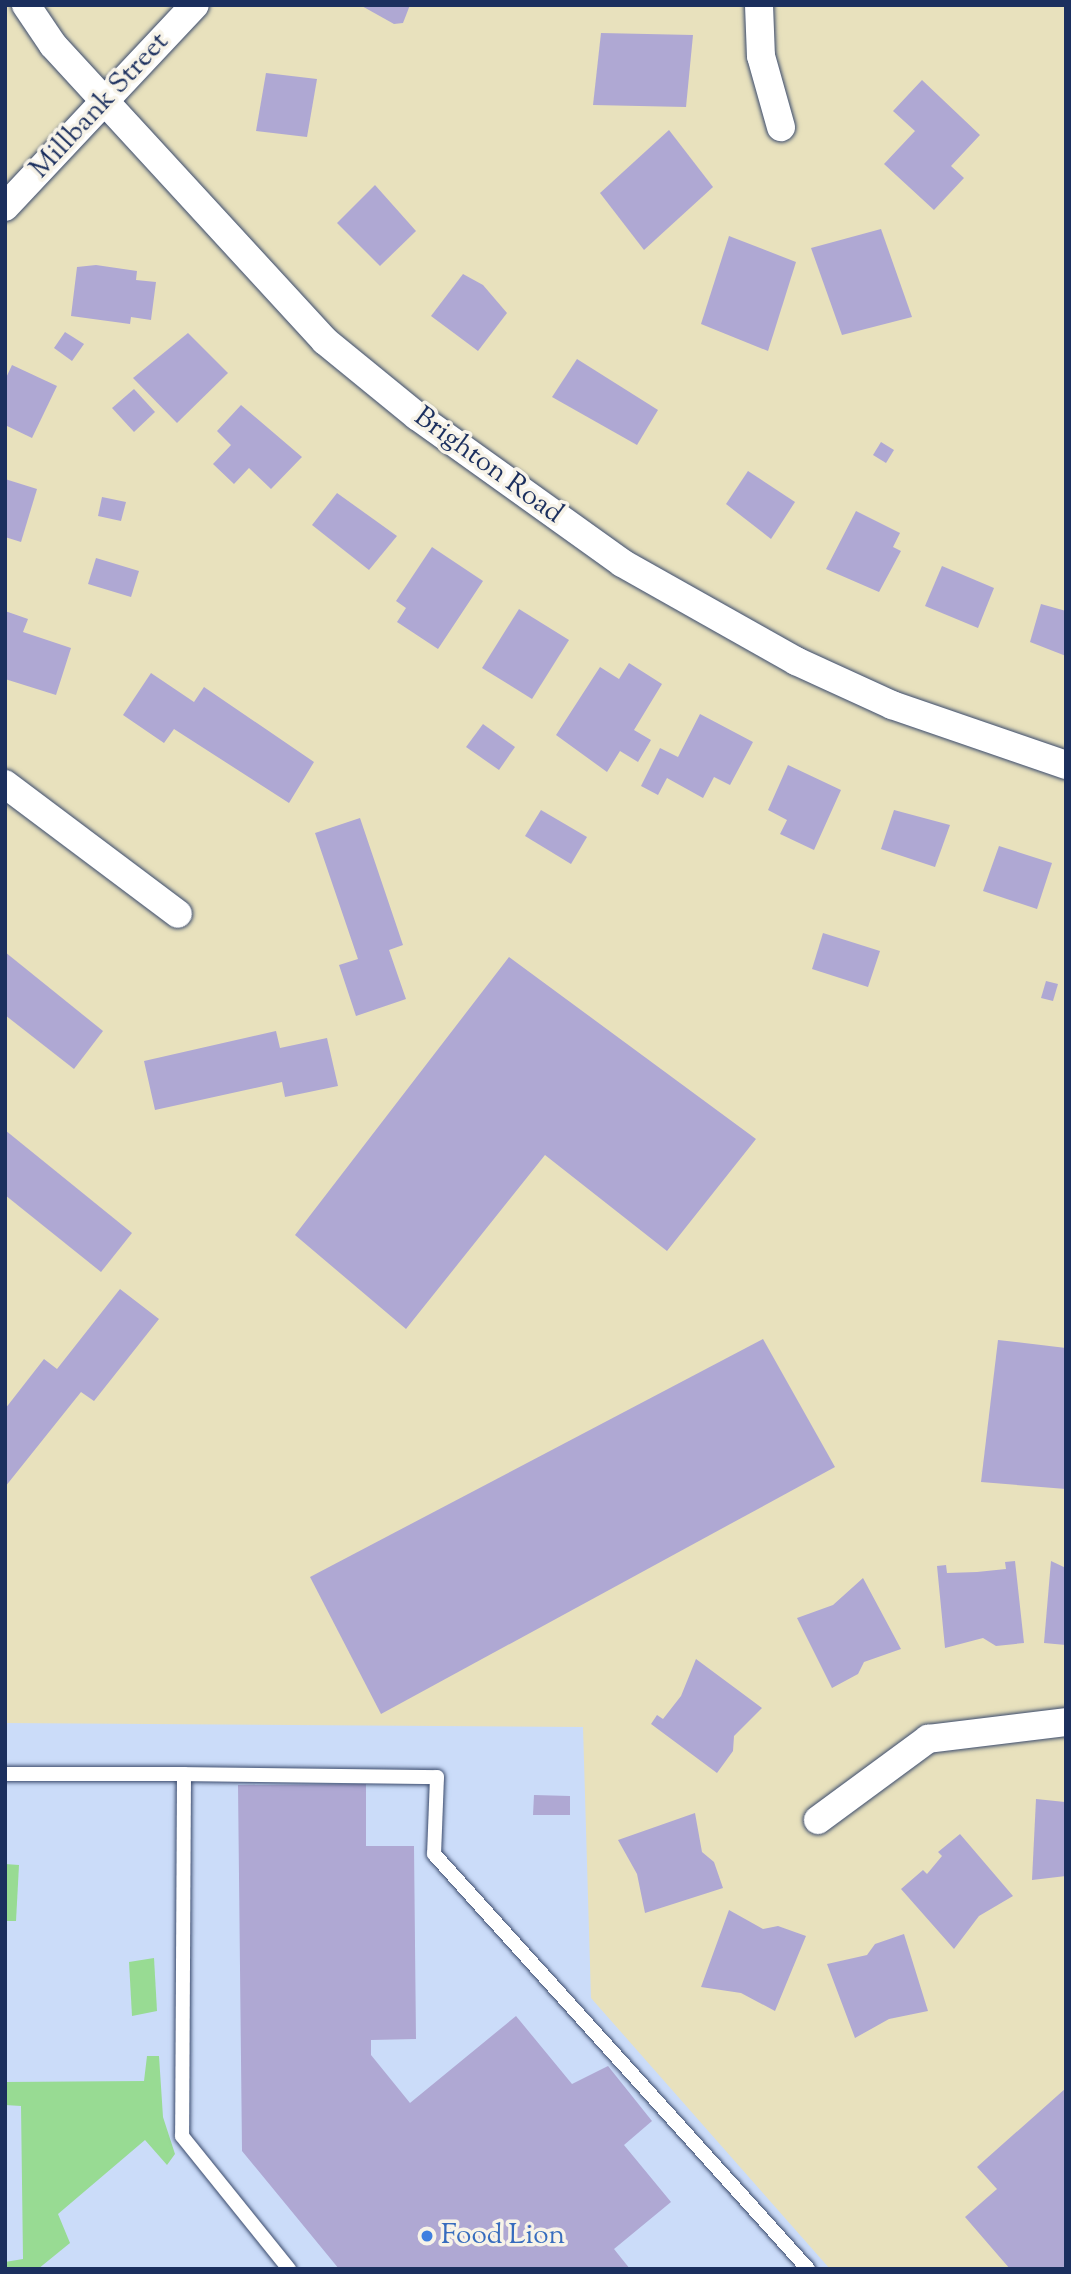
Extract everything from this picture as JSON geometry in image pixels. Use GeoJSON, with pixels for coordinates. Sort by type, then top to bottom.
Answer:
{"type":"FeatureCollection","features":[{"type":"Feature","properties":{"kind":"street","name":"Brighton Road"},"geometry":{"type":"LineString","coordinates":[[26,5],[104,101],[325,341],[622,563],[820,672],[892,705],[1066,765]]}},
{"type":"Feature","properties":{"kind":"street","name":"Millbank Street"},"geometry":{"type":"LineString","coordinates":[[5,207],[195,5]]}},
{"type":"Feature","properties":{"kind":"street"},"geometry":{"type":"LineString","coordinates":[[760,5],[761,56],[781,127]]}},
{"type":"Feature","properties":{"kind":"street"},"geometry":{"type":"LineString","coordinates":[[5,785],[178,914]]}},
{"type":"Feature","properties":{"kind":"street"},"geometry":{"type":"LineString","coordinates":[[818,1820],[929,1739],[1066,1722]]}},
{"type":"Feature","properties":{"kind":"lane"},"geometry":{"type":"LineString","coordinates":[[5,1774],[437,1777],[434,1854],[808,2269]]}},
{"type":"Feature","properties":{"kind":"lane"},"geometry":{"type":"LineString","coordinates":[[184,1774],[182,2136],[289,2269]]}},
{"type":"Feature","properties":{"kind":"shaded area"},"geometry":{"type":"Polygon","coordinates":[[[5,1723],[583,1727],[591,1998],[830,2269],[5,2269],[5,1723]]]}},
{"type":"Feature","properties":{"kind":"green space"},"geometry":{"type":"Polygon","coordinates":[[[5,1864],[19,1865],[16,1921],[5,1921],[5,1864]]]}},
{"type":"Feature","properties":{"kind":"green space"},"geometry":{"type":"Polygon","coordinates":[[[154,1958],[157,2011],[132,2016],[129,1962],[154,1958]]]}},
{"type":"Feature","properties":{"kind":"green space"},"geometry":{"type":"Polygon","coordinates":[[[147,2056],[159,2056],[163,2117],[175,2154],[167,2165],[145,2140],[58,2214],[70,2243],[38,2269],[5,2269],[5,2262],[23,2259],[21,2106],[5,2105],[5,2082],[144,2081],[147,2056]]]}},
{"type":"Feature","properties":{"kind":"building"},"geometry":{"type":"Polygon","coordinates":[[[360,5],[410,5],[403,23],[394,24],[360,5]]]}},
{"type":"Feature","properties":{"kind":"building"},"geometry":{"type":"Polygon","coordinates":[[[601,33],[693,35],[686,107],[593,105],[601,33]]]}},
{"type":"Feature","properties":{"kind":"building"},"geometry":{"type":"Polygon","coordinates":[[[266,73],[317,79],[307,137],[256,131],[266,73]]]}},
{"type":"Feature","properties":{"kind":"building"},"geometry":{"type":"Polygon","coordinates":[[[922,80],[980,135],[951,166],[964,178],[934,210],[884,164],[915,131],[893,111],[922,80]]]}},
{"type":"Feature","properties":{"kind":"building"},"geometry":{"type":"Polygon","coordinates":[[[669,130],[713,187],[644,250],[600,193],[669,130]]]}},
{"type":"Feature","properties":{"kind":"building"},"geometry":{"type":"Polygon","coordinates":[[[375,185],[416,231],[380,266],[337,223],[375,185]]]}},
{"type":"Feature","properties":{"kind":"building"},"geometry":{"type":"Polygon","coordinates":[[[881,229],[912,317],[842,335],[811,248],[881,229]]]}},
{"type":"Feature","properties":{"kind":"building"},"geometry":{"type":"Polygon","coordinates":[[[729,236],[796,262],[768,351],[701,324],[729,236]]]}},
{"type":"Feature","properties":{"kind":"building"},"geometry":{"type":"Polygon","coordinates":[[[96,265],[137,271],[136,280],[156,282],[151,320],[131,317],[130,324],[71,316],[77,267],[96,265]]]}},
{"type":"Feature","properties":{"kind":"building"},"geometry":{"type":"Polygon","coordinates":[[[463,274],[483,285],[507,313],[478,351],[431,316],[463,274]]]}},
{"type":"Feature","properties":{"kind":"building"},"geometry":{"type":"Polygon","coordinates":[[[65,332],[84,344],[72,361],[54,348],[65,332]]]}},
{"type":"Feature","properties":{"kind":"building"},"geometry":{"type":"Polygon","coordinates":[[[188,333],[228,373],[177,423],[133,378],[188,333]]]}},
{"type":"Feature","properties":{"kind":"building"},"geometry":{"type":"Polygon","coordinates":[[[577,359],[658,410],[637,445],[552,397],[577,359]]]}},
{"type":"Feature","properties":{"kind":"building"},"geometry":{"type":"Polygon","coordinates":[[[12,365],[57,386],[32,438],[5,425],[5,380],[12,365]]]}},
{"type":"Feature","properties":{"kind":"building"},"geometry":{"type":"Polygon","coordinates":[[[134,389],[155,412],[134,432],[112,408],[134,389]]]}},
{"type":"Feature","properties":{"kind":"building"},"geometry":{"type":"Polygon","coordinates":[[[241,405],[302,457],[271,489],[249,468],[234,484],[213,464],[231,445],[217,431],[241,405]]]}},
{"type":"Feature","properties":{"kind":"building"},"geometry":{"type":"Polygon","coordinates":[[[881,442],[894,450],[886,463],[873,455],[881,442]]]}},
{"type":"Feature","properties":{"kind":"building"},"geometry":{"type":"Polygon","coordinates":[[[748,471],[795,502],[771,539],[726,504],[748,471]]]}},
{"type":"Feature","properties":{"kind":"building"},"geometry":{"type":"Polygon","coordinates":[[[5,479],[37,489],[21,542],[5,537],[5,479]]]}},
{"type":"Feature","properties":{"kind":"building"},"geometry":{"type":"Polygon","coordinates":[[[337,493],[397,536],[369,570],[312,525],[337,493]]]}},
{"type":"Feature","properties":{"kind":"building"},"geometry":{"type":"Polygon","coordinates":[[[102,497],[126,502],[121,521],[98,516],[102,497]]]}},
{"type":"Feature","properties":{"kind":"building"},"geometry":{"type":"Polygon","coordinates":[[[856,511],[900,533],[893,547],[901,551],[879,592],[826,569],[856,511]]]}},
{"type":"Feature","properties":{"kind":"building"},"geometry":{"type":"Polygon","coordinates":[[[432,547],[483,581],[438,649],[397,622],[406,608],[396,601],[432,547]]]}},
{"type":"Feature","properties":{"kind":"building"},"geometry":{"type":"Polygon","coordinates":[[[96,558],[139,571],[131,597],[88,584],[96,558]]]}},
{"type":"Feature","properties":{"kind":"building"},"geometry":{"type":"Polygon","coordinates":[[[942,566],[994,588],[978,628],[925,606],[942,566]]]}},
{"type":"Feature","properties":{"kind":"building"},"geometry":{"type":"Polygon","coordinates":[[[1041,604],[1066,611],[1066,656],[1030,642],[1041,604]]]}},
{"type":"Feature","properties":{"kind":"building"},"geometry":{"type":"Polygon","coordinates":[[[519,609],[569,640],[532,699],[482,668],[519,609]]]}},
{"type":"Feature","properties":{"kind":"building"},"geometry":{"type":"Polygon","coordinates":[[[5,611],[28,619],[23,632],[71,648],[56,695],[5,679],[5,611]]]}},
{"type":"Feature","properties":{"kind":"building"},"geometry":{"type":"Polygon","coordinates":[[[629,663],[662,684],[634,730],[651,740],[638,762],[620,751],[607,772],[556,735],[600,667],[619,679],[629,663]]]}},
{"type":"Feature","properties":{"kind":"building"},"geometry":{"type":"Polygon","coordinates":[[[151,673],[194,702],[204,687],[314,762],[289,803],[174,729],[164,743],[123,715],[151,673]]]}},
{"type":"Feature","properties":{"kind":"building"},"geometry":{"type":"Polygon","coordinates":[[[700,714],[753,742],[730,785],[714,777],[703,798],[667,778],[658,795],[641,786],[660,748],[678,757],[700,714]]]}},
{"type":"Feature","properties":{"kind":"building"},"geometry":{"type":"Polygon","coordinates":[[[483,724],[515,747],[499,770],[466,747],[483,724]]]}},
{"type":"Feature","properties":{"kind":"building"},"geometry":{"type":"Polygon","coordinates":[[[788,765],[841,790],[814,850],[780,834],[787,820],[768,810],[788,765]]]}},
{"type":"Feature","properties":{"kind":"building"},"geometry":{"type":"Polygon","coordinates":[[[541,810],[587,837],[571,864],[525,836],[541,810]]]}},
{"type":"Feature","properties":{"kind":"building"},"geometry":{"type":"Polygon","coordinates":[[[894,810],[950,825],[935,867],[881,849],[894,810]]]}},
{"type":"Feature","properties":{"kind":"building"},"geometry":{"type":"Polygon","coordinates":[[[360,818],[403,945],[389,950],[406,999],[356,1016],[339,965],[358,959],[315,833],[360,818]]]}},
{"type":"Feature","properties":{"kind":"building"},"geometry":{"type":"Polygon","coordinates":[[[999,846],[1052,863],[1037,909],[983,891],[999,846]]]}},
{"type":"Feature","properties":{"kind":"building"},"geometry":{"type":"Polygon","coordinates":[[[823,933],[880,951],[868,987],[812,969],[823,933]]]}},
{"type":"Feature","properties":{"kind":"building"},"geometry":{"type":"Polygon","coordinates":[[[5,952],[103,1031],[74,1069],[5,1015],[5,952]]]}},
{"type":"Feature","properties":{"kind":"building"},"geometry":{"type":"Polygon","coordinates":[[[509,957],[756,1139],[667,1251],[545,1155],[406,1329],[295,1235],[509,957]]]}},
{"type":"Feature","properties":{"kind":"building"},"geometry":{"type":"Polygon","coordinates":[[[1046,981],[1058,984],[1053,1001],[1041,998],[1046,981]]]}},
{"type":"Feature","properties":{"kind":"building"},"geometry":{"type":"Polygon","coordinates":[[[276,1031],[280,1048],[327,1038],[338,1086],[285,1097],[282,1082],[155,1110],[144,1061],[276,1031]]]}},
{"type":"Feature","properties":{"kind":"building"},"geometry":{"type":"Polygon","coordinates":[[[5,1130],[132,1233],[101,1272],[5,1195],[5,1130]]]}},
{"type":"Feature","properties":{"kind":"building"},"geometry":{"type":"Polygon","coordinates":[[[120,1289],[159,1319],[94,1401],[81,1392],[5,1487],[5,1409],[44,1359],[57,1369],[120,1289]]]}},
{"type":"Feature","properties":{"kind":"building"},"geometry":{"type":"Polygon","coordinates":[[[763,1339],[835,1467],[381,1714],[310,1577],[763,1339]]]}},
{"type":"Feature","properties":{"kind":"building"},"geometry":{"type":"Polygon","coordinates":[[[998,1340],[1066,1348],[1066,1489],[981,1482],[998,1340]]]}},
{"type":"Feature","properties":{"kind":"building"},"geometry":{"type":"Polygon","coordinates":[[[1015,1561],[1024,1643],[996,1646],[983,1638],[945,1648],[937,1566],[946,1565],[947,1573],[977,1572],[1006,1569],[1005,1562],[1015,1561]]]}},
{"type":"Feature","properties":{"kind":"building"},"geometry":{"type":"Polygon","coordinates":[[[1051,1561],[1066,1568],[1066,1645],[1044,1643],[1051,1561]]]}},
{"type":"Feature","properties":{"kind":"building"},"geometry":{"type":"Polygon","coordinates":[[[863,1578],[901,1649],[864,1662],[858,1674],[832,1688],[797,1618],[833,1605],[863,1578]]]}},
{"type":"Feature","properties":{"kind":"building"},"geometry":{"type":"Polygon","coordinates":[[[696,1659],[762,1708],[734,1736],[733,1751],[717,1773],[651,1724],[657,1715],[663,1719],[681,1696],[696,1659]]]}},
{"type":"Feature","properties":{"kind":"building"},"geometry":{"type":"Polygon","coordinates":[[[366,1784],[366,1846],[414,1846],[416,2039],[371,2040],[371,2055],[410,2103],[516,2016],[572,2084],[608,2066],[652,2121],[624,2145],[671,2202],[614,2249],[630,2269],[339,2269],[242,2151],[238,1785],[366,1784]]]}},
{"type":"Feature","properties":{"kind":"building"},"geometry":{"type":"Polygon","coordinates":[[[534,1795],[570,1796],[570,1815],[533,1815],[534,1795]]]}},
{"type":"Feature","properties":{"kind":"building"},"geometry":{"type":"Polygon","coordinates":[[[1036,1799],[1065,1802],[1066,1876],[1032,1880],[1036,1799]]]}},
{"type":"Feature","properties":{"kind":"building"},"geometry":{"type":"Polygon","coordinates":[[[695,1813],[702,1852],[714,1862],[723,1888],[645,1913],[637,1874],[618,1840],[695,1813]]]}},
{"type":"Feature","properties":{"kind":"building"},"geometry":{"type":"Polygon","coordinates":[[[960,1834],[1013,1896],[979,1916],[954,1949],[901,1889],[923,1870],[927,1874],[942,1856],[938,1852],[960,1834]]]}},
{"type":"Feature","properties":{"kind":"building"},"geometry":{"type":"Polygon","coordinates":[[[729,1910],[763,1929],[778,1926],[806,1936],[775,2011],[741,1993],[701,1987],[729,1910]]]}},
{"type":"Feature","properties":{"kind":"building"},"geometry":{"type":"Polygon","coordinates":[[[904,1934],[928,2011],[889,2019],[855,2038],[827,1964],[867,1955],[875,1944],[904,1934]]]}},
{"type":"Feature","properties":{"kind":"building"},"geometry":{"type":"Polygon","coordinates":[[[1066,2088],[1066,2269],[1010,2269],[965,2217],[997,2189],[977,2167],[1066,2088]]]}},
{"type":"Feature","properties":{"kind":"place","name":"Food Lion"},"geometry":{"type":"Point","coordinates":[427,2236]}}]}
